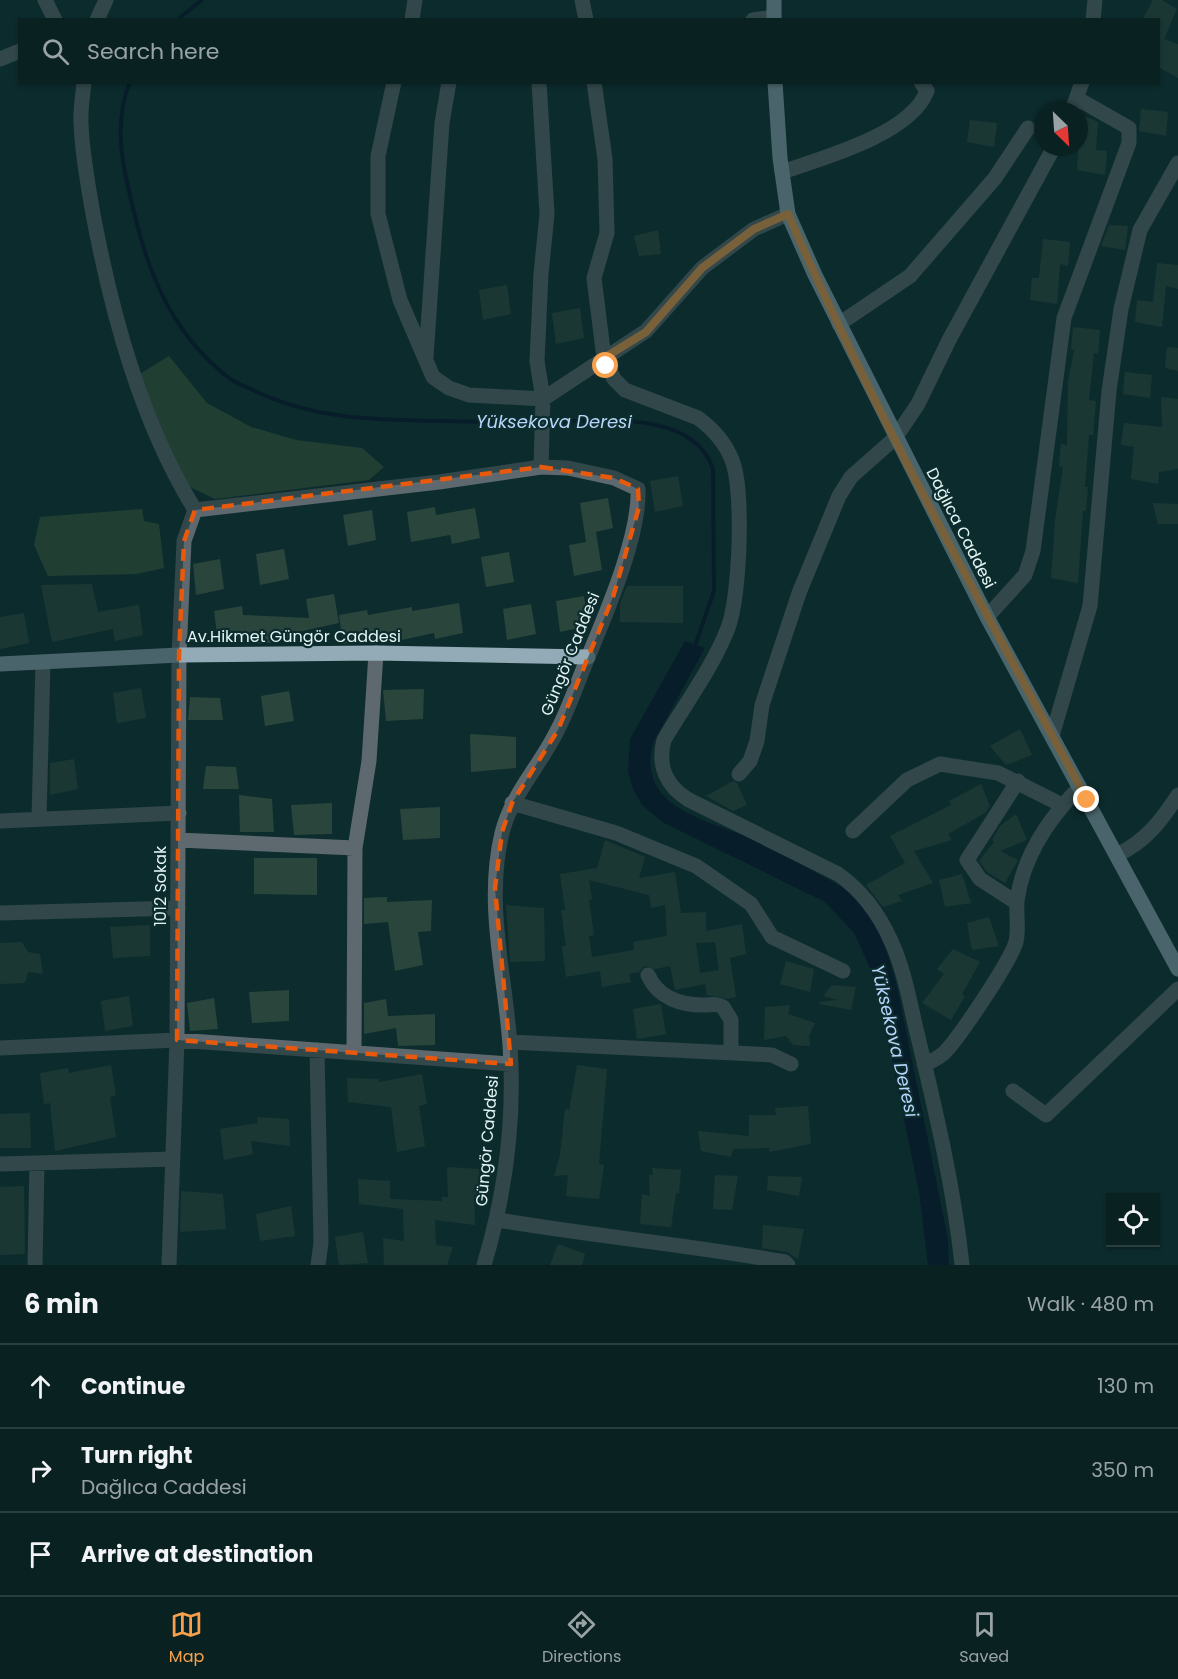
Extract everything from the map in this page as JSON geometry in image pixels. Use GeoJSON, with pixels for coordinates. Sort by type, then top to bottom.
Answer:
{"type":"FeatureCollection","features":[{"type":"Feature","properties":{"kind":"main road"},"geometry":{"type":"LineString","coordinates":[[774,0],[774,18]]}},
{"type":"Feature","properties":{"kind":"main road","name":"Dağlıca Caddesi"},"geometry":{"type":"LineString","coordinates":[[775,84],[782,172],[788,214],[895,438],[987,617],[1177,963]]}},
{"type":"Feature","properties":{"kind":"main road","name":"Av.Hikmet Güngör Caddesi"},"geometry":{"type":"LineString","coordinates":[[0,664],[179,655],[376,653],[588,657]]}},
{"type":"Feature","properties":{"kind":"street"},"geometry":{"type":"LineString","coordinates":[[45,0],[55,18]]}},
{"type":"Feature","properties":{"kind":"street"},"geometry":{"type":"LineString","coordinates":[[98,18],[106,0]]}},
{"type":"Feature","properties":{"kind":"street"},"geometry":{"type":"LineString","coordinates":[[412,18],[415,0]]}},
{"type":"Feature","properties":{"kind":"street"},"geometry":{"type":"LineString","coordinates":[[582,0],[586,18]]}},
{"type":"Feature","properties":{"kind":"street"},"geometry":{"type":"LineString","coordinates":[[1093,18],[1095,0]]}},
{"type":"Feature","properties":{"kind":"street"},"geometry":{"type":"LineString","coordinates":[[0,59],[18,52]]}},
{"type":"Feature","properties":{"kind":"street"},"geometry":{"type":"LineString","coordinates":[[84,84],[81,123],[106,285],[137,380],[172,472],[195,510]]}},
{"type":"Feature","properties":{"kind":"street"},"geometry":{"type":"LineString","coordinates":[[394,84],[378,156],[378,214],[400,300],[433,377],[449,388],[469,395],[543,399],[646,332],[702,268],[754,229],[788,214]]}},
{"type":"Feature","properties":{"kind":"street"},"geometry":{"type":"LineString","coordinates":[[426,361],[442,123],[449,84]]}},
{"type":"Feature","properties":{"kind":"street"},"geometry":{"type":"LineString","coordinates":[[539,84],[547,214],[541,274],[537,361],[543,399],[541,467]]}},
{"type":"Feature","properties":{"kind":"street"},"geometry":{"type":"LineString","coordinates":[[594,84],[605,159],[607,233],[594,278],[604,358],[614,379],[625,390],[707,424],[728,451],[736,474],[738,582],[733,611],[717,652],[664,740],[661,757],[664,773],[681,796],[821,863],[857,889],[884,927],[898,958],[924,1064],[951,1187],[962,1265]]}},
{"type":"Feature","properties":{"kind":"street"},"geometry":{"type":"LineString","coordinates":[[782,172],[853,148],[882,133],[922,104],[927,91],[922,84]]}},
{"type":"Feature","properties":{"kind":"street"},"geometry":{"type":"LineString","coordinates":[[1076,102],[1081,84]]}},
{"type":"Feature","properties":{"kind":"street"},"geometry":{"type":"LineString","coordinates":[[987,617],[1025,575],[1033,551],[1064,318],[1129,143],[1129,128],[1088,111]]}},
{"type":"Feature","properties":{"kind":"street"},"geometry":{"type":"LineString","coordinates":[[839,324],[910,276],[995,178],[1028,128]]}},
{"type":"Feature","properties":{"kind":"street"},"geometry":{"type":"LineString","coordinates":[[739,774],[750,761],[757,741],[762,705],[799,593],[839,496],[851,477],[895,438],[918,404],[949,340],[1049,156]]}},
{"type":"Feature","properties":{"kind":"street"},"geometry":{"type":"LineString","coordinates":[[1052,736],[1090,606],[1109,391],[1121,309],[1140,230],[1178,163]]}},
{"type":"Feature","properties":{"kind":"street","name":"Güngör Caddesi"},"geometry":{"type":"LineString","coordinates":[[195,510],[439,483],[541,467],[568,468],[614,478],[638,489],[639,507],[613,597],[558,730],[512,803],[502,832],[495,888],[500,967],[510,1042],[509,1129],[498,1220],[484,1265]]}},
{"type":"Feature","properties":{"kind":"street","name":"1012 Sokak"},"geometry":{"type":"LineString","coordinates":[[169,1265],[177,1040],[179,655],[184,541],[195,510]]}},
{"type":"Feature","properties":{"kind":"street"},"geometry":{"type":"LineString","coordinates":[[354,1053],[352,981],[355,848],[369,761],[376,653]]}},
{"type":"Feature","properties":{"kind":"street"},"geometry":{"type":"LineString","coordinates":[[39,819],[43,662]]}},
{"type":"Feature","properties":{"kind":"street"},"geometry":{"type":"LineString","coordinates":[[853,831],[907,780],[940,764],[998,772],[1062,805]]}},
{"type":"Feature","properties":{"kind":"street"},"geometry":{"type":"LineString","coordinates":[[1017,903],[980,879],[967,861],[1018,781]]}},
{"type":"Feature","properties":{"kind":"street"},"geometry":{"type":"LineString","coordinates":[[924,1064],[936,1059],[950,1046],[1007,962],[1015,943],[1018,927],[1017,903],[1033,849],[1062,805],[1080,787]]}},
{"type":"Feature","properties":{"kind":"street"},"geometry":{"type":"LineString","coordinates":[[1117,855],[1136,846],[1151,833],[1178,795]]}},
{"type":"Feature","properties":{"kind":"street"},"geometry":{"type":"LineString","coordinates":[[512,803],[616,833],[696,866],[751,904],[772,937],[843,971]]}},
{"type":"Feature","properties":{"kind":"street"},"geometry":{"type":"LineString","coordinates":[[0,821],[179,813]]}},
{"type":"Feature","properties":{"kind":"street"},"geometry":{"type":"LineString","coordinates":[[178,840],[355,848]]}},
{"type":"Feature","properties":{"kind":"street"},"geometry":{"type":"LineString","coordinates":[[0,913],[178,908]]}},
{"type":"Feature","properties":{"kind":"street"},"geometry":{"type":"LineString","coordinates":[[648,975],[659,991],[672,999],[691,1004],[723,1007],[731,1020],[731,1053]]}},
{"type":"Feature","properties":{"kind":"street"},"geometry":{"type":"LineString","coordinates":[[1013,1091],[1046,1115],[1178,989]]}},
{"type":"Feature","properties":{"kind":"street"},"geometry":{"type":"LineString","coordinates":[[0,1048],[177,1040],[511,1064]]}},
{"type":"Feature","properties":{"kind":"street"},"geometry":{"type":"LineString","coordinates":[[510,1042],[778,1056],[791,1064]]}},
{"type":"Feature","properties":{"kind":"street"},"geometry":{"type":"LineString","coordinates":[[317,1050],[321,1243],[318,1265]]}},
{"type":"Feature","properties":{"kind":"street"},"geometry":{"type":"LineString","coordinates":[[0,1164],[173,1159]]}},
{"type":"Feature","properties":{"kind":"street"},"geometry":{"type":"LineString","coordinates":[[35,1265],[37,1163]]}},
{"type":"Feature","properties":{"kind":"street"},"geometry":{"type":"LineString","coordinates":[[498,1220],[589,1235],[726,1252],[785,1262],[788,1265]]}},
{"type":"Feature","properties":{"kind":"highlighted area"},"geometry":{"type":"Polygon","coordinates":[[[541,467],[614,478],[638,489],[639,507],[613,597],[558,730],[512,803],[502,832],[495,888],[511,1064],[177,1040],[179,655],[184,541],[195,510],[541,467]]]}},
{"type":"Feature","properties":{"kind":"green space"},"geometry":{"type":"Polygon","coordinates":[[[169,356],[207,403],[251,427],[296,440],[362,448],[384,467],[369,480],[215,499],[184,484],[138,375],[169,356]]]}},
{"type":"Feature","properties":{"kind":"green space"},"geometry":{"type":"Polygon","coordinates":[[[142,509],[144,521],[159,524],[164,568],[136,574],[48,576],[34,545],[40,517],[142,509]]]}},
{"type":"Feature","properties":{"kind":"water"},"geometry":{"type":"Polygon","coordinates":[[[685,641],[705,648],[653,743],[651,764],[655,783],[663,795],[682,810],[750,838],[844,888],[855,897],[872,919],[884,945],[897,986],[948,1239],[949,1265],[928,1265],[919,1192],[879,997],[871,970],[854,933],[825,902],[662,822],[642,805],[633,789],[628,772],[630,739],[685,641]]]}},
{"type":"Feature","properties":{"kind":"building"},"geometry":{"type":"Polygon","coordinates":[[[1153,0],[1162,0],[1177,9],[1164,39],[1178,44],[1178,78],[1160,68],[1160,18],[1143,18],[1153,0]]]}},
{"type":"Feature","properties":{"kind":"building"},"geometry":{"type":"Polygon","coordinates":[[[1141,109],[1168,112],[1166,136],[1139,131],[1141,109]]]}},
{"type":"Feature","properties":{"kind":"building"},"geometry":{"type":"Polygon","coordinates":[[[1088,118],[1098,122],[1096,150],[1107,151],[1105,175],[1077,170],[1078,156],[1088,156],[1088,118]]]}},
{"type":"Feature","properties":{"kind":"building"},"geometry":{"type":"Polygon","coordinates":[[[970,120],[997,123],[994,147],[967,142],[970,120]]]}},
{"type":"Feature","properties":{"kind":"building"},"geometry":{"type":"Polygon","coordinates":[[[1109,225],[1128,226],[1125,250],[1101,246],[1109,225]]]}},
{"type":"Feature","properties":{"kind":"building"},"geometry":{"type":"Polygon","coordinates":[[[658,230],[661,254],[639,256],[634,236],[658,230]]]}},
{"type":"Feature","properties":{"kind":"building"},"geometry":{"type":"Polygon","coordinates":[[[1043,239],[1070,242],[1068,266],[1060,264],[1057,304],[1030,300],[1032,278],[1039,278],[1043,239]]]}},
{"type":"Feature","properties":{"kind":"building"},"geometry":{"type":"Polygon","coordinates":[[[1157,263],[1178,265],[1178,289],[1166,286],[1162,327],[1135,322],[1137,300],[1153,302],[1157,263]]]}},
{"type":"Feature","properties":{"kind":"building"},"geometry":{"type":"Polygon","coordinates":[[[507,285],[511,314],[483,320],[479,290],[507,285]]]}},
{"type":"Feature","properties":{"kind":"building"},"geometry":{"type":"Polygon","coordinates":[[[580,308],[584,338],[556,344],[552,313],[580,308]]]}},
{"type":"Feature","properties":{"kind":"building"},"geometry":{"type":"Polygon","coordinates":[[[1073,327],[1100,330],[1098,354],[1094,353],[1089,400],[1096,401],[1093,435],[1089,435],[1085,487],[1088,487],[1086,511],[1083,511],[1078,583],[1051,578],[1055,521],[1063,467],[1059,466],[1061,444],[1067,445],[1068,382],[1074,350],[1071,349],[1073,327]]]}},
{"type":"Feature","properties":{"kind":"building"},"geometry":{"type":"Polygon","coordinates":[[[1167,347],[1178,348],[1178,371],[1165,368],[1167,347]]]}},
{"type":"Feature","properties":{"kind":"building"},"geometry":{"type":"Polygon","coordinates":[[[1125,372],[1152,375],[1150,398],[1123,394],[1125,372]]]}},
{"type":"Feature","properties":{"kind":"building"},"geometry":{"type":"Polygon","coordinates":[[[1161,397],[1178,399],[1178,469],[1159,472],[1158,484],[1131,479],[1134,447],[1121,445],[1124,423],[1162,427],[1161,397]]]}},
{"type":"Feature","properties":{"kind":"building"},"geometry":{"type":"Polygon","coordinates":[[[678,476],[683,506],[655,512],[650,481],[678,476]]]}},
{"type":"Feature","properties":{"kind":"building"},"geometry":{"type":"Polygon","coordinates":[[[608,498],[613,528],[596,532],[602,570],[574,576],[569,545],[586,542],[580,503],[608,498]]]}},
{"type":"Feature","properties":{"kind":"building"},"geometry":{"type":"Polygon","coordinates":[[[1153,503],[1178,504],[1178,524],[1158,524],[1153,503]]]}},
{"type":"Feature","properties":{"kind":"building"},"geometry":{"type":"Polygon","coordinates":[[[435,507],[436,515],[475,508],[480,538],[452,544],[450,535],[411,542],[407,512],[435,507]]]}},
{"type":"Feature","properties":{"kind":"building"},"geometry":{"type":"Polygon","coordinates":[[[372,510],[376,540],[348,546],[343,515],[372,510]]]}},
{"type":"Feature","properties":{"kind":"building"},"geometry":{"type":"Polygon","coordinates":[[[284,549],[289,579],[260,585],[256,554],[284,549]]]}},
{"type":"Feature","properties":{"kind":"building"},"geometry":{"type":"Polygon","coordinates":[[[509,552],[514,582],[486,587],[481,557],[509,552]]]}},
{"type":"Feature","properties":{"kind":"building"},"geometry":{"type":"Polygon","coordinates":[[[220,559],[224,589],[196,595],[193,564],[220,559]]]}},
{"type":"Feature","properties":{"kind":"building"},"geometry":{"type":"Polygon","coordinates":[[[92,584],[98,612],[139,605],[143,635],[115,641],[113,629],[52,642],[41,585],[92,584]]]}},
{"type":"Feature","properties":{"kind":"building"},"geometry":{"type":"Polygon","coordinates":[[[627,586],[683,586],[683,623],[620,622],[620,604],[627,586]]]}},
{"type":"Feature","properties":{"kind":"building"},"geometry":{"type":"Polygon","coordinates":[[[334,594],[339,623],[298,632],[300,640],[256,644],[256,635],[218,642],[214,611],[242,606],[243,615],[309,618],[306,599],[334,594]]]}},
{"type":"Feature","properties":{"kind":"building"},"geometry":{"type":"Polygon","coordinates":[[[584,596],[588,626],[560,632],[556,601],[584,596]]]}},
{"type":"Feature","properties":{"kind":"building"},"geometry":{"type":"Polygon","coordinates":[[[459,603],[463,633],[435,639],[434,633],[388,643],[387,637],[343,644],[339,615],[367,610],[368,615],[412,607],[412,611],[459,603]]]}},
{"type":"Feature","properties":{"kind":"building"},"geometry":{"type":"Polygon","coordinates":[[[531,604],[536,634],[507,640],[503,609],[531,604]]]}},
{"type":"Feature","properties":{"kind":"building"},"geometry":{"type":"Polygon","coordinates":[[[24,613],[29,643],[0,649],[0,617],[24,613]]]}},
{"type":"Feature","properties":{"kind":"building"},"geometry":{"type":"Polygon","coordinates":[[[141,688],[146,718],[117,723],[113,693],[141,688]]]}},
{"type":"Feature","properties":{"kind":"building"},"geometry":{"type":"Polygon","coordinates":[[[424,689],[423,719],[386,721],[383,690],[424,689]]]}},
{"type":"Feature","properties":{"kind":"building"},"geometry":{"type":"Polygon","coordinates":[[[289,691],[294,721],[265,726],[261,696],[289,691]]]}},
{"type":"Feature","properties":{"kind":"building"},"geometry":{"type":"Polygon","coordinates":[[[190,697],[220,698],[223,720],[188,720],[190,697]]]}},
{"type":"Feature","properties":{"kind":"building"},"geometry":{"type":"Polygon","coordinates":[[[1020,729],[1032,755],[1006,765],[990,746],[1020,729]]]}},
{"type":"Feature","properties":{"kind":"building"},"geometry":{"type":"Polygon","coordinates":[[[470,734],[516,737],[516,768],[471,772],[470,734]]]}},
{"type":"Feature","properties":{"kind":"building"},"geometry":{"type":"Polygon","coordinates":[[[74,759],[78,789],[50,795],[50,763],[74,759]]]}},
{"type":"Feature","properties":{"kind":"building"},"geometry":{"type":"Polygon","coordinates":[[[206,766],[236,767],[239,789],[203,789],[206,766]]]}},
{"type":"Feature","properties":{"kind":"building"},"geometry":{"type":"Polygon","coordinates":[[[733,781],[737,783],[747,805],[733,811],[706,796],[733,781]]]}},
{"type":"Feature","properties":{"kind":"building"},"geometry":{"type":"Polygon","coordinates":[[[981,784],[990,806],[985,813],[948,834],[952,840],[914,851],[933,883],[898,895],[902,901],[883,907],[866,885],[905,863],[890,836],[951,805],[949,801],[981,784]]]}},
{"type":"Feature","properties":{"kind":"building"},"geometry":{"type":"Polygon","coordinates":[[[239,795],[272,799],[274,832],[240,832],[239,795]]]}},
{"type":"Feature","properties":{"kind":"building"},"geometry":{"type":"Polygon","coordinates":[[[332,803],[332,834],[294,835],[291,805],[332,803]]]}},
{"type":"Feature","properties":{"kind":"building"},"geometry":{"type":"Polygon","coordinates":[[[440,807],[440,838],[403,840],[400,809],[440,807]]]}},
{"type":"Feature","properties":{"kind":"building"},"geometry":{"type":"Polygon","coordinates":[[[1016,814],[1027,840],[1000,851],[1018,860],[1005,883],[987,872],[979,861],[994,842],[992,840],[1000,826],[1016,814]]]}},
{"type":"Feature","properties":{"kind":"building"},"geometry":{"type":"Polygon","coordinates":[[[605,840],[645,857],[639,878],[675,872],[681,913],[706,912],[706,931],[742,924],[746,954],[730,958],[736,997],[728,999],[707,995],[705,984],[675,990],[670,966],[655,969],[644,966],[639,972],[629,974],[631,982],[602,987],[600,971],[566,977],[562,946],[566,946],[561,910],[565,910],[560,874],[597,868],[605,840]],[[589,880],[592,899],[589,900],[594,935],[589,936],[592,957],[634,950],[633,942],[667,936],[665,905],[651,908],[649,895],[589,880]],[[715,942],[696,943],[700,973],[719,970],[715,942]]]}},
{"type":"Feature","properties":{"kind":"building"},"geometry":{"type":"Polygon","coordinates":[[[254,858],[317,858],[317,895],[254,894],[254,858]]]}},
{"type":"Feature","properties":{"kind":"building"},"geometry":{"type":"Polygon","coordinates":[[[962,874],[971,903],[945,907],[939,880],[962,874]]]}},
{"type":"Feature","properties":{"kind":"building"},"geometry":{"type":"Polygon","coordinates":[[[387,897],[387,902],[432,900],[431,931],[418,932],[423,965],[395,971],[388,922],[364,924],[364,898],[387,897]]]}},
{"type":"Feature","properties":{"kind":"building"},"geometry":{"type":"Polygon","coordinates":[[[506,905],[544,908],[545,961],[510,962],[506,905]]]}},
{"type":"Feature","properties":{"kind":"building"},"geometry":{"type":"Polygon","coordinates":[[[989,917],[999,946],[972,950],[967,923],[989,917]]]}},
{"type":"Feature","properties":{"kind":"building"},"geometry":{"type":"Polygon","coordinates":[[[150,925],[150,956],[113,958],[110,927],[150,925]]]}},
{"type":"Feature","properties":{"kind":"building"},"geometry":{"type":"Polygon","coordinates":[[[22,942],[28,952],[40,954],[43,974],[28,972],[25,983],[0,984],[0,943],[22,942]]]}},
{"type":"Feature","properties":{"kind":"building"},"geometry":{"type":"Polygon","coordinates":[[[953,949],[980,962],[951,1020],[922,1003],[944,974],[937,969],[953,949]]]}},
{"type":"Feature","properties":{"kind":"building"},"geometry":{"type":"Polygon","coordinates":[[[786,961],[814,969],[810,992],[780,984],[786,961]]]}},
{"type":"Feature","properties":{"kind":"building"},"geometry":{"type":"Polygon","coordinates":[[[832,985],[856,987],[851,1010],[820,1004],[820,1002],[838,1000],[823,996],[832,985]]]}},
{"type":"Feature","properties":{"kind":"building"},"geometry":{"type":"Polygon","coordinates":[[[289,990],[289,1021],[252,1023],[249,992],[289,990]]]}},
{"type":"Feature","properties":{"kind":"building"},"geometry":{"type":"Polygon","coordinates":[[[129,996],[133,1026],[105,1031],[101,1001],[129,996]]]}},
{"type":"Feature","properties":{"kind":"building"},"geometry":{"type":"Polygon","coordinates":[[[214,998],[218,1029],[190,1031],[187,1003],[214,998]]]}},
{"type":"Feature","properties":{"kind":"building"},"geometry":{"type":"Polygon","coordinates":[[[386,999],[388,1016],[435,1014],[435,1045],[398,1046],[396,1028],[364,1034],[364,1003],[386,999]]]}},
{"type":"Feature","properties":{"kind":"building"},"geometry":{"type":"Polygon","coordinates":[[[661,1004],[666,1034],[637,1039],[633,1009],[661,1004]]]}},
{"type":"Feature","properties":{"kind":"building"},"geometry":{"type":"Polygon","coordinates":[[[790,1005],[788,1014],[815,1023],[809,1036],[810,1046],[793,1045],[786,1036],[764,1040],[765,1007],[790,1005]]]}},
{"type":"Feature","properties":{"kind":"building"},"geometry":{"type":"Polygon","coordinates":[[[111,1065],[116,1095],[110,1097],[116,1137],[55,1151],[50,1103],[44,1104],[40,1073],[68,1068],[69,1073],[111,1065]]]}},
{"type":"Feature","properties":{"kind":"building"},"geometry":{"type":"Polygon","coordinates":[[[577,1065],[607,1069],[599,1164],[604,1165],[599,1199],[566,1196],[568,1175],[554,1176],[560,1155],[565,1109],[569,1110],[577,1065]]]}},
{"type":"Feature","properties":{"kind":"building"},"geometry":{"type":"Polygon","coordinates":[[[422,1074],[427,1104],[419,1106],[425,1146],[397,1152],[391,1107],[348,1102],[347,1078],[379,1079],[379,1082],[422,1074]]]}},
{"type":"Feature","properties":{"kind":"building"},"geometry":{"type":"Polygon","coordinates":[[[808,1106],[811,1144],[769,1152],[769,1148],[733,1149],[731,1157],[701,1151],[698,1131],[749,1136],[749,1115],[776,1115],[775,1108],[808,1106]]]}},
{"type":"Feature","properties":{"kind":"building"},"geometry":{"type":"Polygon","coordinates":[[[30,1113],[31,1148],[0,1148],[0,1114],[30,1113]]]}},
{"type":"Feature","properties":{"kind":"building"},"geometry":{"type":"Polygon","coordinates":[[[257,1117],[289,1119],[290,1146],[251,1141],[253,1154],[224,1160],[220,1129],[258,1123],[257,1117]]]}},
{"type":"Feature","properties":{"kind":"building"},"geometry":{"type":"Polygon","coordinates":[[[447,1167],[479,1169],[480,1196],[474,1195],[475,1225],[435,1220],[436,1245],[453,1247],[447,1265],[384,1265],[383,1238],[404,1241],[403,1209],[359,1204],[358,1179],[390,1181],[390,1199],[442,1201],[442,1197],[448,1197],[447,1167]]]}},
{"type":"Feature","properties":{"kind":"building"},"geometry":{"type":"Polygon","coordinates":[[[652,1168],[681,1170],[679,1193],[676,1193],[671,1227],[640,1224],[642,1194],[650,1196],[649,1175],[653,1175],[652,1168]]]}},
{"type":"Feature","properties":{"kind":"building"},"geometry":{"type":"Polygon","coordinates":[[[715,1175],[738,1176],[732,1210],[713,1209],[715,1175]]]}},
{"type":"Feature","properties":{"kind":"building"},"geometry":{"type":"Polygon","coordinates":[[[768,1176],[802,1177],[799,1196],[767,1190],[768,1176]]]}},
{"type":"Feature","properties":{"kind":"building"},"geometry":{"type":"Polygon","coordinates":[[[24,1186],[25,1254],[0,1255],[0,1187],[24,1186]]]}},
{"type":"Feature","properties":{"kind":"building"},"geometry":{"type":"Polygon","coordinates":[[[181,1191],[223,1194],[226,1229],[180,1232],[181,1191]]]}},
{"type":"Feature","properties":{"kind":"building"},"geometry":{"type":"Polygon","coordinates":[[[291,1206],[295,1236],[260,1241],[256,1214],[291,1206]]]}},
{"type":"Feature","properties":{"kind":"building"},"geometry":{"type":"Polygon","coordinates":[[[763,1225],[804,1229],[798,1259],[787,1252],[762,1248],[763,1225]]]}},
{"type":"Feature","properties":{"kind":"building"},"geometry":{"type":"Polygon","coordinates":[[[363,1232],[368,1263],[339,1265],[335,1237],[363,1232]]]}},
{"type":"Feature","properties":{"kind":"building"},"geometry":{"type":"Polygon","coordinates":[[[558,1244],[585,1254],[582,1265],[550,1265],[558,1244]]]}},
{"type":"Feature","properties":{"kind":"waterway","name":"Yüksekova Deresi"},"geometry":{"type":"LineString","coordinates":[[180,18],[202,0]]}},
{"type":"Feature","properties":{"kind":"waterway","name":"Yüksekova Deresi"},"geometry":{"type":"LineString","coordinates":[[129,84],[121,116],[122,151],[124,169],[142,243],[158,287],[181,327],[195,345],[229,378],[275,400],[344,416],[415,421],[539,422]]}},
{"type":"Feature","properties":{"kind":"waterway","name":"Yüksekova Deresi"},"geometry":{"type":"LineString","coordinates":[[547,422],[591,420],[641,422],[665,427],[686,436],[702,449],[713,469],[714,591],[695,646]]}},
{"type":"Feature","properties":{"kind":"route"},"geometry":{"type":"LineString","coordinates":[[606,366],[604,358],[646,332],[702,268],[754,229],[788,214],[815,275],[895,438],[987,617],[1087,800]]}}]}
